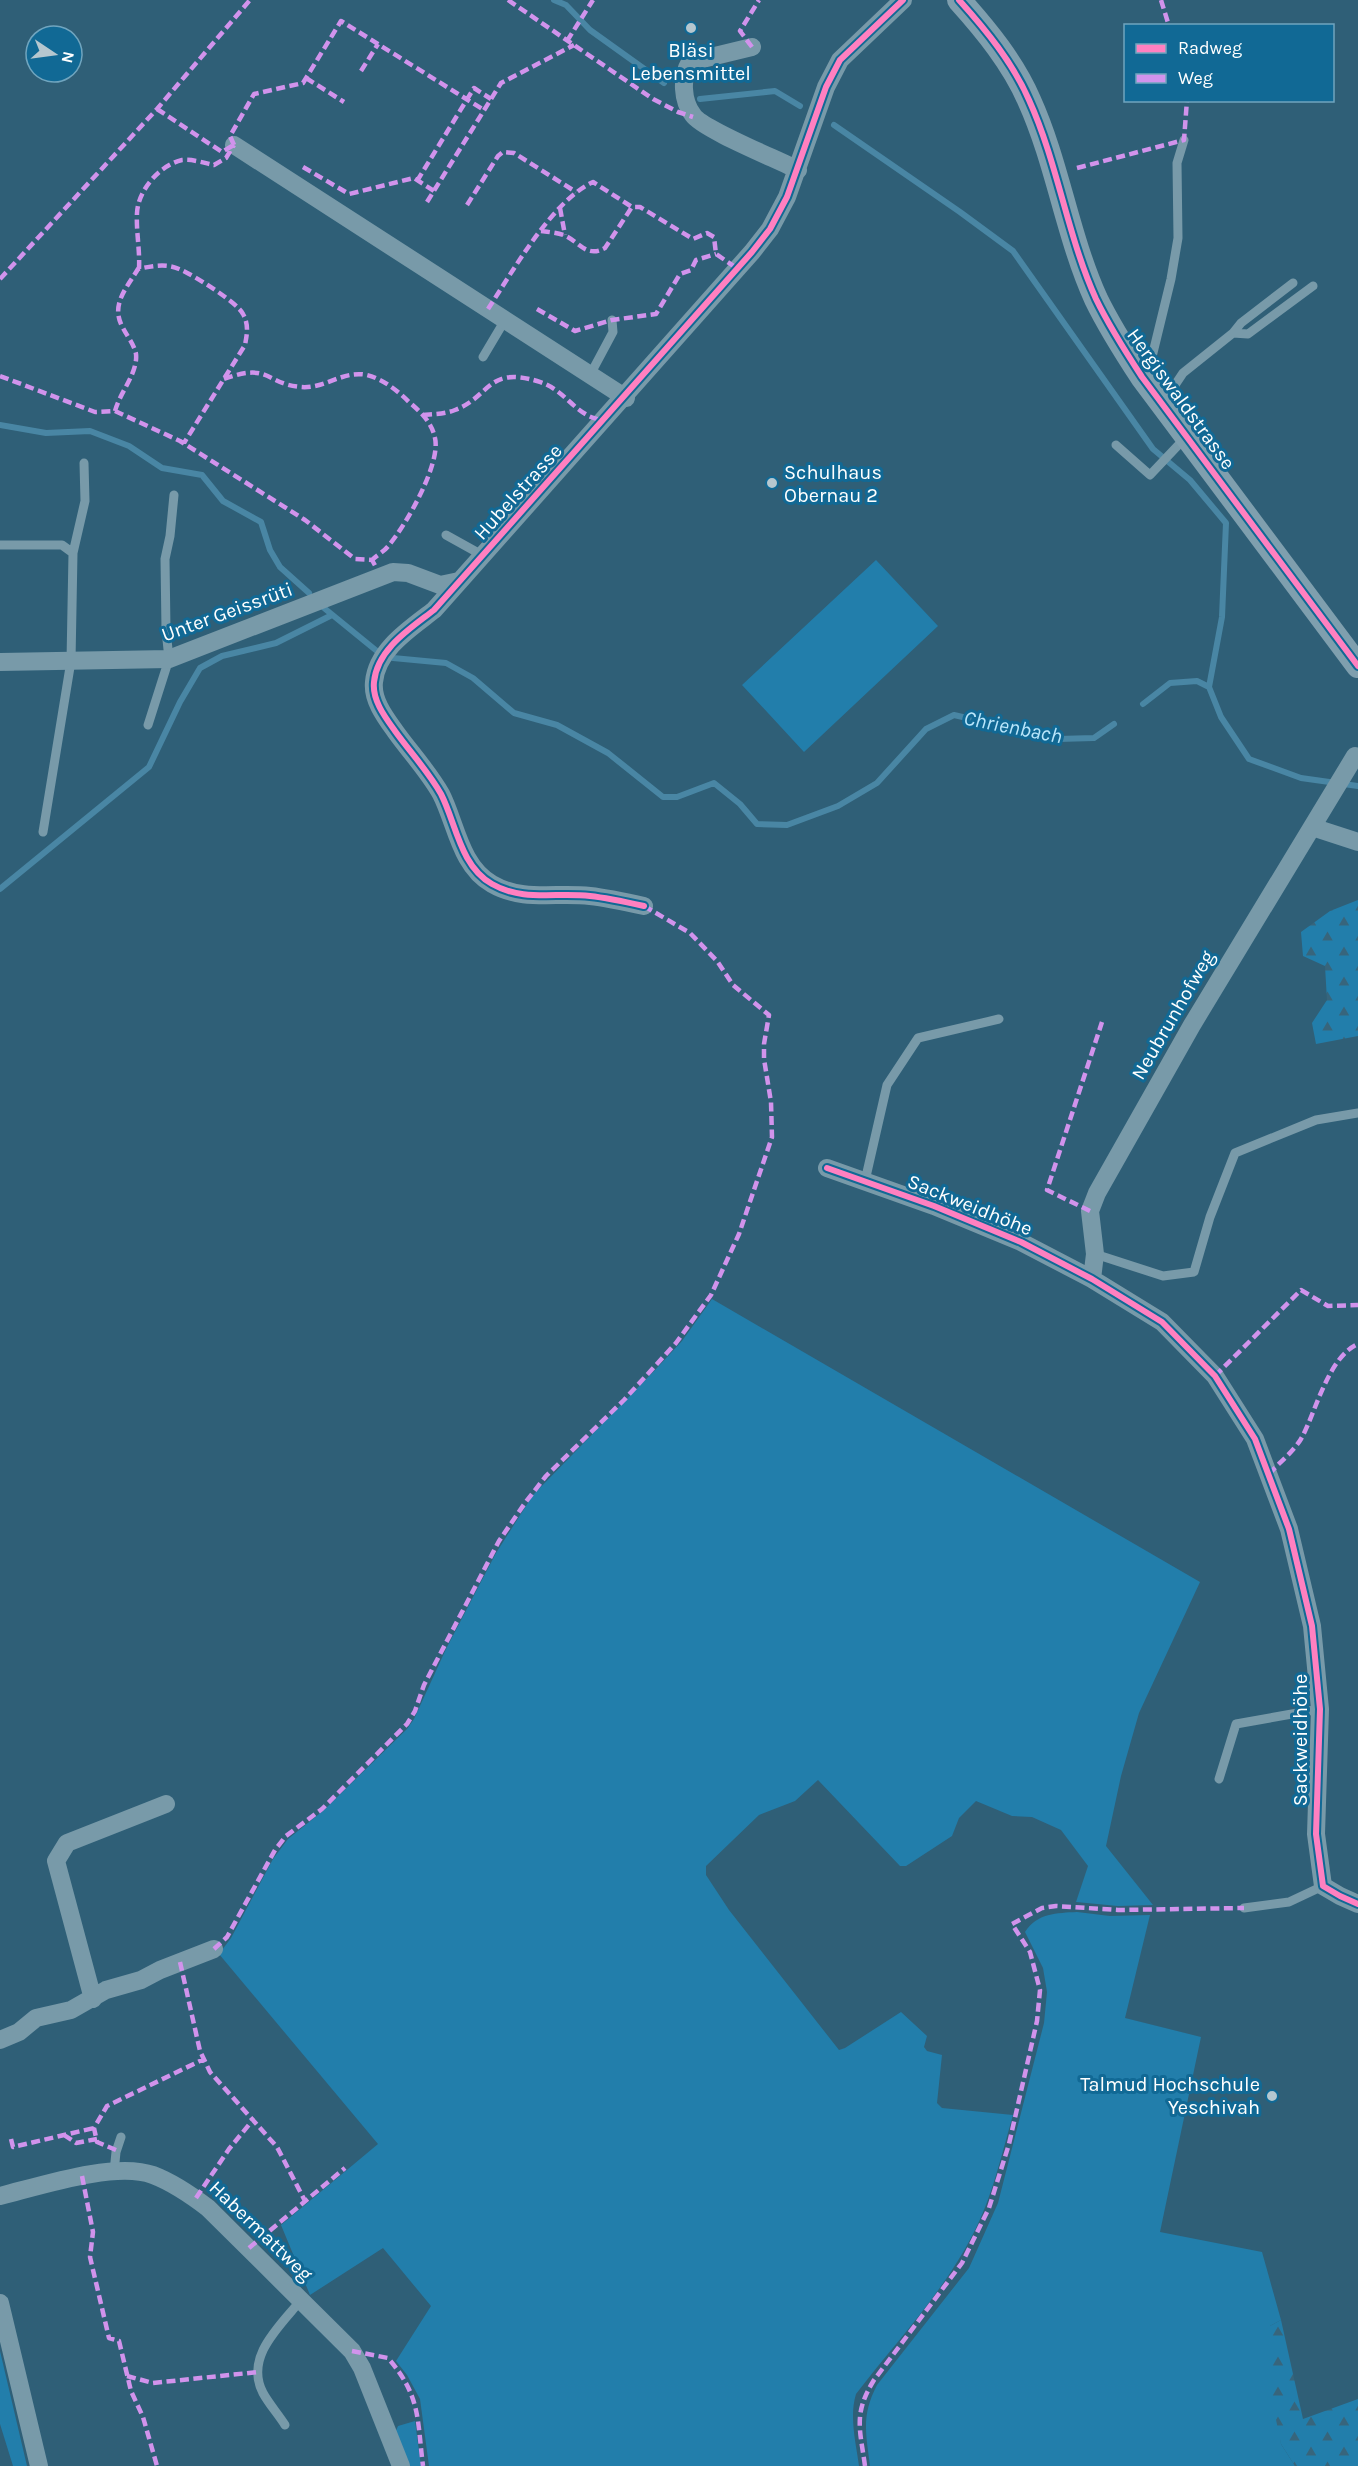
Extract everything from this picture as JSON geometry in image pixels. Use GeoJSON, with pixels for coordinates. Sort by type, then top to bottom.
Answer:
{"type":"FeatureCollection","features":[{"type":"Feature","properties":{"kind":"street","name":"Hubelstrasse"},"geometry":{"type":"LineString","coordinates":[[644,906],[589,895],[538,897],[510,892],[491,884],[476,872],[464,852],[441,795],[380,708],[373,688],[375,673],[396,641],[434,610],[626,398],[752,252],[776,218],[787,197],[826,87],[840,60],[903,0]]}},
{"type":"Feature","properties":{"kind":"street","name":"Hergiswaldstrasse"},"geometry":{"type":"LineString","coordinates":[[959,0],[1011,67],[1029,100],[1044,137],[1092,290],[1116,338],[1162,405],[1181,442],[1358,666]]}},
{"type":"Feature","properties":{"kind":"street"},"geometry":{"type":"LineString","coordinates":[[752,47],[690,62],[685,70],[683,82],[689,107],[693,117],[798,170]]}},
{"type":"Feature","properties":{"kind":"street"},"geometry":{"type":"LineString","coordinates":[[234,145],[626,398]]}},
{"type":"Feature","properties":{"kind":"street","name":"Unter Geissrüti"},"geometry":{"type":"LineString","coordinates":[[0,662],[169,659],[393,572],[408,573],[440,585],[459,581]]}},
{"type":"Feature","properties":{"kind":"street","name":"Neubrunhofweg"},"geometry":{"type":"LineString","coordinates":[[1092,1279],[1095,1254],[1090,1212],[1097,1193],[1192,1025],[1355,756]]}},
{"type":"Feature","properties":{"kind":"street"},"geometry":{"type":"LineString","coordinates":[[1312,827],[1358,842]]}},
{"type":"Feature","properties":{"kind":"street","name":"Sackweidhöhe"},"geometry":{"type":"LineString","coordinates":[[827,1168],[934,1206],[1021,1242],[1092,1279],[1162,1322],[1215,1376],[1255,1439],[1289,1529],[1312,1626],[1320,1709],[1316,1834],[1323,1886]]}},
{"type":"Feature","properties":{"kind":"street"},"geometry":{"type":"LineString","coordinates":[[93,1999],[56,1861],[67,1843],[166,1804]]}},
{"type":"Feature","properties":{"kind":"street"},"geometry":{"type":"LineString","coordinates":[[1323,1886],[1358,1904]]}},
{"type":"Feature","properties":{"kind":"street"},"geometry":{"type":"LineString","coordinates":[[0,2040],[19,2032],[36,2018],[71,2010],[106,1990],[141,1980],[214,1949]]}},
{"type":"Feature","properties":{"kind":"street","name":"Habermattweg"},"geometry":{"type":"LineString","coordinates":[[0,2196],[82,2176],[114,2172],[152,2174],[185,2190],[208,2208],[352,2351],[363,2368],[401,2466]]}},
{"type":"Feature","properties":{"kind":"street"},"geometry":{"type":"LineString","coordinates":[[0,2303],[39,2466]]}},
{"type":"Feature","properties":{"kind":"lane"},"geometry":{"type":"LineString","coordinates":[[1139,372],[1151,361],[1171,279],[1178,238],[1177,163],[1184,140]]}},
{"type":"Feature","properties":{"kind":"lane"},"geometry":{"type":"LineString","coordinates":[[1162,405],[1183,373],[1233,333],[1241,323],[1293,283]]}},
{"type":"Feature","properties":{"kind":"lane"},"geometry":{"type":"LineString","coordinates":[[1233,333],[1248,334],[1313,286]]}},
{"type":"Feature","properties":{"kind":"lane"},"geometry":{"type":"LineString","coordinates":[[483,357],[505,320]]}},
{"type":"Feature","properties":{"kind":"lane"},"geometry":{"type":"LineString","coordinates":[[590,375],[613,332],[612,320]]}},
{"type":"Feature","properties":{"kind":"lane"},"geometry":{"type":"LineString","coordinates":[[1116,445],[1150,475],[1181,442]]}},
{"type":"Feature","properties":{"kind":"lane"},"geometry":{"type":"LineString","coordinates":[[43,832],[71,661],[73,553],[85,501],[84,463]]}},
{"type":"Feature","properties":{"kind":"lane"},"geometry":{"type":"LineString","coordinates":[[148,724],[169,659],[166,630],[165,559],[174,495]]}},
{"type":"Feature","properties":{"kind":"lane"},"geometry":{"type":"LineString","coordinates":[[446,535],[482,555]]}},
{"type":"Feature","properties":{"kind":"lane"},"geometry":{"type":"LineString","coordinates":[[0,545],[62,545],[73,553]]}},
{"type":"Feature","properties":{"kind":"lane"},"geometry":{"type":"LineString","coordinates":[[866,1181],[887,1085],[918,1038],[999,1019]]}},
{"type":"Feature","properties":{"kind":"lane"},"geometry":{"type":"LineString","coordinates":[[1095,1254],[1163,1276],[1194,1272],[1210,1217],[1235,1153],[1316,1120],[1358,1113]]}},
{"type":"Feature","properties":{"kind":"lane"},"geometry":{"type":"LineString","coordinates":[[1218,1779],[1236,1724],[1320,1709]]}},
{"type":"Feature","properties":{"kind":"lane"},"geometry":{"type":"LineString","coordinates":[[1244,1908],[1289,1902],[1323,1886]]}},
{"type":"Feature","properties":{"kind":"lane"},"geometry":{"type":"LineString","coordinates":[[114,2172],[116,2152],[122,2137]]}},
{"type":"Feature","properties":{"kind":"lane"},"geometry":{"type":"LineString","coordinates":[[285,2425],[263,2392],[258,2378],[258,2365],[262,2350],[271,2336],[302,2300]]}},
{"type":"Feature","properties":{"kind":"green space"},"geometry":{"type":"Polygon","coordinates":[[[876,560],[938,626],[804,752],[742,685],[876,560]]]}},
{"type":"Feature","properties":{"kind":"green space"},"geometry":{"type":"Polygon","coordinates":[[[1358,900],[1358,1036],[1316,1044],[1312,1023],[1327,1000],[1325,966],[1303,956],[1301,932],[1330,911],[1358,900]]]}},
{"type":"Feature","properties":{"kind":"green space"},"geometry":{"type":"Polygon","coordinates":[[[712,1299],[1200,1582],[1139,1713],[1121,1776],[1106,1846],[1153,1905],[1118,1906],[1076,1902],[1088,1866],[1061,1830],[1032,1817],[1012,1816],[976,1801],[959,1818],[952,1836],[906,1866],[900,1866],[818,1780],[795,1801],[759,1815],[706,1866],[706,1875],[729,1910],[839,2050],[901,2012],[927,2036],[924,2047],[927,2051],[942,2055],[937,2103],[942,2108],[1013,2115],[996,2177],[972,2236],[947,2278],[856,2394],[853,2421],[859,2466],[429,2466],[420,2399],[407,2375],[396,2361],[431,2306],[383,2248],[310,2295],[281,2225],[378,2144],[219,1954],[231,1938],[273,1859],[288,1839],[324,1810],[407,1729],[414,1719],[446,1649],[496,1553],[533,1495],[682,1341],[712,1299]]]}},
{"type":"Feature","properties":{"kind":"green space"},"geometry":{"type":"Polygon","coordinates":[[[1077,1912],[1110,1916],[1150,1915],[1125,2018],[1201,2037],[1160,2232],[1262,2252],[1281,2320],[1270,2326],[1281,2444],[1295,2466],[870,2466],[866,2425],[869,2406],[877,2385],[969,2268],[998,2203],[1044,2023],[1047,1992],[1043,1968],[1025,1932],[1035,1921],[1048,1915],[1077,1912]]]}},
{"type":"Feature","properties":{"kind":"green space"},"geometry":{"type":"Polygon","coordinates":[[[1281,2320],[1303,2419],[1358,2399],[1358,2466],[1295,2466],[1281,2444],[1267,2376],[1270,2326],[1281,2320]]]}},
{"type":"Feature","properties":{"kind":"green space"},"geometry":{"type":"Polygon","coordinates":[[[0,2351],[27,2466],[13,2466],[0,2424],[0,2351]]]}},
{"type":"Feature","properties":{"kind":"green space"},"geometry":{"type":"Polygon","coordinates":[[[415,2421],[421,2466],[408,2466],[395,2433],[398,2426],[415,2421]]]}},
{"type":"Feature","properties":{"kind":"waterway"},"geometry":{"type":"LineString","coordinates":[[554,0],[566,5],[590,30],[664,83]]}},
{"type":"Feature","properties":{"kind":"waterway"},"geometry":{"type":"LineString","coordinates":[[700,99],[775,91],[800,106]]}},
{"type":"Feature","properties":{"kind":"waterway"},"geometry":{"type":"LineString","coordinates":[[834,125],[1013,251],[1153,449],[1190,480],[1226,523],[1222,617],[1209,687]]}},
{"type":"Feature","properties":{"kind":"waterway","name":"Chrienbach"},"geometry":{"type":"LineString","coordinates":[[0,425],[46,433],[90,431],[129,446],[162,468],[202,475],[223,501],[261,522],[270,550],[280,567],[309,593]]}},
{"type":"Feature","properties":{"kind":"waterway","name":"Chrienbach"},"geometry":{"type":"LineString","coordinates":[[324,608],[378,652]]}},
{"type":"Feature","properties":{"kind":"waterway"},"geometry":{"type":"LineString","coordinates":[[0,889],[149,767],[180,702],[200,668],[222,656],[276,643],[332,615]]}},
{"type":"Feature","properties":{"kind":"waterway","name":"Chrienbach"},"geometry":{"type":"LineString","coordinates":[[393,658],[446,663],[473,678],[514,713],[557,725],[608,753],[663,797],[677,797],[714,783],[740,804],[757,824],[787,825],[838,806],[877,783],[926,729],[954,715],[1058,739],[1094,738],[1114,724]]}},
{"type":"Feature","properties":{"kind":"waterway","name":"Chrienbach"},"geometry":{"type":"LineString","coordinates":[[1143,704],[1170,683],[1197,681],[1209,687],[1221,717],[1249,759],[1301,778],[1358,786]]}},
{"type":"Feature","properties":{"kind":"marked path"},"geometry":{"type":"LineString","coordinates":[[0,279],[157,109],[250,0]]}},
{"type":"Feature","properties":{"kind":"marked path"},"geometry":{"type":"LineString","coordinates":[[508,0],[653,99],[693,117]]}},
{"type":"Feature","properties":{"kind":"marked path"},"geometry":{"type":"LineString","coordinates":[[567,41],[593,0]]}},
{"type":"Feature","properties":{"kind":"marked path"},"geometry":{"type":"LineString","coordinates":[[752,47],[740,31],[759,0]]}},
{"type":"Feature","properties":{"kind":"marked path"},"geometry":{"type":"LineString","coordinates":[[1161,0],[1168,24]]}},
{"type":"Feature","properties":{"kind":"marked path"},"geometry":{"type":"LineString","coordinates":[[234,145],[230,136],[254,94],[303,83],[341,21],[484,110]]}},
{"type":"Feature","properties":{"kind":"marked path"},"geometry":{"type":"LineString","coordinates":[[361,71],[378,44]]}},
{"type":"Feature","properties":{"kind":"marked path"},"geometry":{"type":"LineString","coordinates":[[427,202],[501,83],[574,45]]}},
{"type":"Feature","properties":{"kind":"marked path"},"geometry":{"type":"LineString","coordinates":[[306,78],[344,102]]}},
{"type":"Feature","properties":{"kind":"marked path"},"geometry":{"type":"LineString","coordinates":[[417,181],[474,88],[491,99]]}},
{"type":"Feature","properties":{"kind":"marked path"},"geometry":{"type":"LineString","coordinates":[[1077,168],[1184,140],[1187,102]]}},
{"type":"Feature","properties":{"kind":"marked path"},"geometry":{"type":"LineString","coordinates":[[157,109],[222,152],[232,146]]}},
{"type":"Feature","properties":{"kind":"marked path"},"geometry":{"type":"LineString","coordinates":[[139,269],[137,213],[138,204],[146,187],[158,173],[174,163],[182,160],[214,165],[226,158],[234,145]]}},
{"type":"Feature","properties":{"kind":"marked path"},"geometry":{"type":"LineString","coordinates":[[467,205],[498,156],[503,152],[514,153],[576,192]]}},
{"type":"Feature","properties":{"kind":"marked path"},"geometry":{"type":"LineString","coordinates":[[303,167],[349,194],[414,178],[434,191]]}},
{"type":"Feature","properties":{"kind":"marked path"},"geometry":{"type":"LineString","coordinates":[[488,309],[521,257],[548,221],[578,191],[593,182],[632,207],[640,207],[693,239],[707,233],[714,237],[716,254],[738,269]]}},
{"type":"Feature","properties":{"kind":"marked path"},"geometry":{"type":"LineString","coordinates":[[541,231],[563,235],[588,250],[599,251],[605,248],[632,207]]}},
{"type":"Feature","properties":{"kind":"marked path"},"geometry":{"type":"LineString","coordinates":[[560,208],[565,235]]}},
{"type":"Feature","properties":{"kind":"marked path"},"geometry":{"type":"LineString","coordinates":[[537,309],[575,331],[612,320],[656,314],[680,274],[691,270],[696,260],[716,254]]}},
{"type":"Feature","properties":{"kind":"marked path"},"geometry":{"type":"LineString","coordinates":[[115,411],[136,361],[134,347],[119,320],[121,297],[138,269],[154,266],[179,269],[233,303],[243,314],[247,330],[245,345],[184,443]]}},
{"type":"Feature","properties":{"kind":"marked path"},"geometry":{"type":"LineString","coordinates":[[224,379],[239,374],[259,373],[289,385],[310,387],[350,375],[367,375],[379,379],[395,390],[425,418],[435,438],[433,463],[428,478],[413,509],[396,536],[372,560]]}},
{"type":"Feature","properties":{"kind":"marked path"},"geometry":{"type":"LineString","coordinates":[[0,376],[95,412],[115,411],[180,441],[305,520],[355,559],[372,560],[377,569]]}},
{"type":"Feature","properties":{"kind":"marked path"},"geometry":{"type":"LineString","coordinates":[[423,415],[455,410],[476,398],[498,380],[521,377],[545,384],[580,411],[604,422]]}},
{"type":"Feature","properties":{"kind":"marked path"},"geometry":{"type":"LineString","coordinates":[[214,1949],[227,1937],[275,1850],[286,1836],[322,1809],[407,1724],[415,1711],[424,1685],[499,1541],[546,1476],[624,1400],[676,1343],[711,1295],[739,1234],[772,1137],[771,1102],[764,1059],[769,1015],[733,985],[717,961],[690,933],[644,906]]}},
{"type":"Feature","properties":{"kind":"marked path"},"geometry":{"type":"LineString","coordinates":[[1090,1211],[1047,1190],[1102,1022]]}},
{"type":"Feature","properties":{"kind":"marked path"},"geometry":{"type":"LineString","coordinates":[[1215,1376],[1301,1290],[1328,1306],[1358,1305]]}},
{"type":"Feature","properties":{"kind":"marked path"},"geometry":{"type":"LineString","coordinates":[[1269,1474],[1301,1439],[1331,1373],[1348,1351],[1358,1344]]}},
{"type":"Feature","properties":{"kind":"marked path"},"geometry":{"type":"LineString","coordinates":[[865,2466],[860,2422],[867,2392],[962,2263],[989,2208],[1009,2144],[1037,2021],[1040,1990],[1030,1952],[1012,1924],[1042,1908],[1056,1906],[1118,1910],[1244,1908]]}},
{"type":"Feature","properties":{"kind":"marked path"},"geometry":{"type":"LineString","coordinates":[[180,1962],[200,2051],[210,2072],[277,2147],[305,2201]]}},
{"type":"Feature","properties":{"kind":"marked path"},"geometry":{"type":"LineString","coordinates":[[116,2150],[97,2142],[94,2128],[107,2106],[204,2059]]}},
{"type":"Feature","properties":{"kind":"marked path"},"geometry":{"type":"LineString","coordinates":[[196,2198],[229,2149],[252,2121]]}},
{"type":"Feature","properties":{"kind":"marked path"},"geometry":{"type":"LineString","coordinates":[[11,2139],[13,2147],[94,2128]]}},
{"type":"Feature","properties":{"kind":"marked path"},"geometry":{"type":"LineString","coordinates":[[64,2135],[76,2143],[97,2139]]}},
{"type":"Feature","properties":{"kind":"marked path"},"geometry":{"type":"LineString","coordinates":[[249,2248],[345,2168]]}},
{"type":"Feature","properties":{"kind":"marked path"},"geometry":{"type":"LineString","coordinates":[[82,2176],[93,2232],[90,2257],[109,2338],[119,2341],[131,2391],[143,2417],[157,2466]]}},
{"type":"Feature","properties":{"kind":"marked path"},"geometry":{"type":"LineString","coordinates":[[352,2351],[388,2358],[407,2384],[416,2409],[423,2466]]}},
{"type":"Feature","properties":{"kind":"marked path"},"geometry":{"type":"LineString","coordinates":[[127,2376],[153,2383],[258,2372]]}},
{"type":"Feature","properties":{"kind":"cycle path"},"geometry":{"type":"LineString","coordinates":[[644,906],[590,896],[516,893],[504,890],[481,876],[460,843],[441,794],[380,708],[374,689],[376,670],[388,649],[434,610],[752,252],[770,229],[787,197],[826,87],[840,60],[903,0]]}},
{"type":"Feature","properties":{"kind":"cycle path"},"geometry":{"type":"LineString","coordinates":[[959,0],[998,47],[1023,86],[1048,149],[1086,275],[1117,338],[1142,377],[1358,666]]}},
{"type":"Feature","properties":{"kind":"cycle path"},"geometry":{"type":"LineString","coordinates":[[827,1168],[934,1206],[1021,1242],[1092,1279],[1162,1322],[1215,1376],[1255,1439],[1289,1529],[1312,1626],[1320,1709],[1316,1834],[1323,1886],[1358,1904]]}},
{"type":"Feature","properties":{"kind":"place","name":"Bläsi Lebensmittel"},"geometry":{"type":"Point","coordinates":[691,28]}},
{"type":"Feature","properties":{"kind":"place","name":"Schulhaus Obernau 2"},"geometry":{"type":"Point","coordinates":[772,483]}},
{"type":"Feature","properties":{"kind":"place","name":"Talmud Hochschule Yeschivah"},"geometry":{"type":"Point","coordinates":[1272,2096]}}]}
